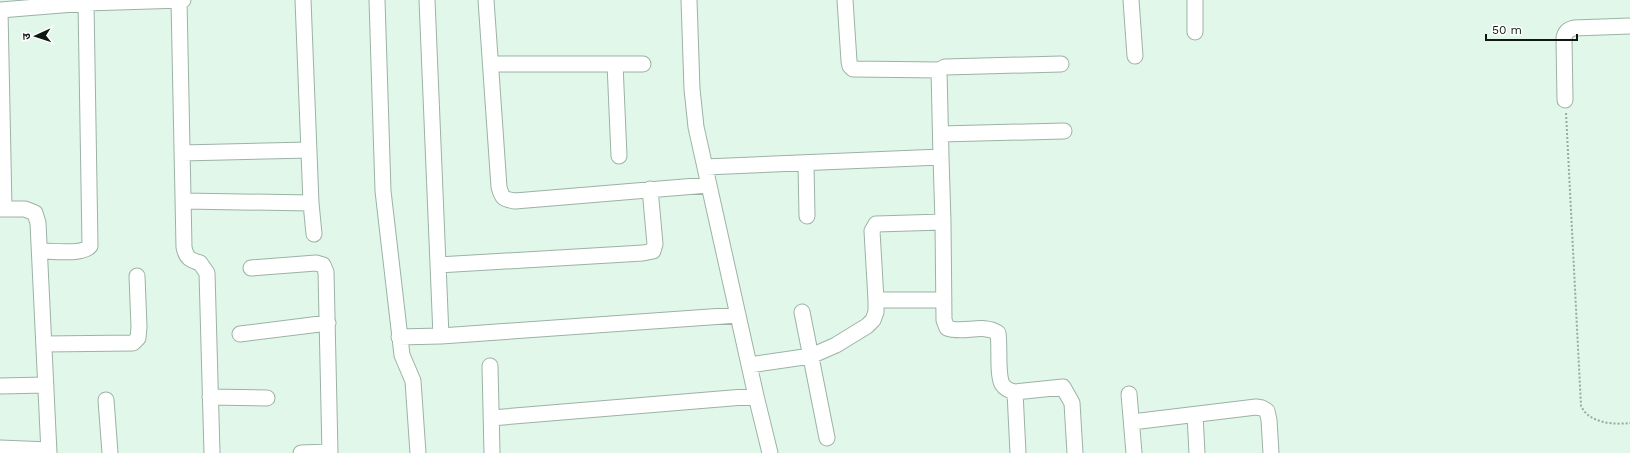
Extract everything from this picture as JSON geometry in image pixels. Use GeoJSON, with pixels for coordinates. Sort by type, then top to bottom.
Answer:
{"type":"FeatureCollection","features":[{"type":"Feature","properties":{"kind":"street"},"geometry":{"type":"LineString","coordinates":[[179,0],[182,154],[186,254],[190,260],[200,263],[207,273],[212,453]]}},
{"type":"Feature","properties":{"kind":"street"},"geometry":{"type":"LineString","coordinates":[[0,448],[49,452],[38,223],[35,213],[25,209],[2,209],[0,10],[86,3],[184,0]]}},
{"type":"Feature","properties":{"kind":"street"},"geometry":{"type":"LineString","coordinates":[[304,0],[311,203],[314,234]]}},
{"type":"Feature","properties":{"kind":"street"},"geometry":{"type":"LineString","coordinates":[[377,0],[382,190],[399,337],[402,355],[413,381],[418,453]]}},
{"type":"Feature","properties":{"kind":"street"},"geometry":{"type":"LineString","coordinates":[[427,0],[441,336]]}},
{"type":"Feature","properties":{"kind":"street"},"geometry":{"type":"LineString","coordinates":[[486,0],[499,186],[502,196],[507,200],[515,201],[650,189],[708,186]]}},
{"type":"Feature","properties":{"kind":"street"},"geometry":{"type":"LineString","coordinates":[[689,0],[692,89],[696,127],[708,186],[770,453]]}},
{"type":"Feature","properties":{"kind":"street"},"geometry":{"type":"LineString","coordinates":[[845,0],[849,61],[850,66],[853,68],[939,70],[945,67],[1060,64]]}},
{"type":"Feature","properties":{"kind":"street"},"geometry":{"type":"LineString","coordinates":[[1131,0],[1135,56]]}},
{"type":"Feature","properties":{"kind":"street"},"geometry":{"type":"LineString","coordinates":[[1195,0],[1195,32]]}},
{"type":"Feature","properties":{"kind":"street"},"geometry":{"type":"LineString","coordinates":[[40,251],[81,251],[88,250],[90,246],[86,3]]}},
{"type":"Feature","properties":{"kind":"street"},"geometry":{"type":"LineString","coordinates":[[1565,100],[1565,34],[1571,28],[1630,26]]}},
{"type":"Feature","properties":{"kind":"street"},"geometry":{"type":"LineString","coordinates":[[491,64],[643,64]]}},
{"type":"Feature","properties":{"kind":"street"},"geometry":{"type":"LineString","coordinates":[[616,64],[619,156]]}},
{"type":"Feature","properties":{"kind":"street"},"geometry":{"type":"LineString","coordinates":[[939,70],[944,320],[947,328],[954,331],[992,329],[998,333],[1000,376],[1002,384],[1008,390],[1015,392],[1063,387],[1072,403],[1075,453]]}},
{"type":"Feature","properties":{"kind":"street"},"geometry":{"type":"LineString","coordinates":[[941,134],[1064,131]]}},
{"type":"Feature","properties":{"kind":"street"},"geometry":{"type":"LineString","coordinates":[[182,154],[309,150]]}},
{"type":"Feature","properties":{"kind":"street"},"geometry":{"type":"LineString","coordinates":[[705,167],[941,157]]}},
{"type":"Feature","properties":{"kind":"street"},"geometry":{"type":"LineString","coordinates":[[806,163],[807,216]]}},
{"type":"Feature","properties":{"kind":"street"},"geometry":{"type":"LineString","coordinates":[[438,266],[643,253],[654,251],[655,244],[650,189]]}},
{"type":"Feature","properties":{"kind":"street"},"geometry":{"type":"LineString","coordinates":[[184,201],[311,203]]}},
{"type":"Feature","properties":{"kind":"street"},"geometry":{"type":"LineString","coordinates":[[749,365],[811,356],[836,345],[867,326],[873,320],[876,312],[873,226],[879,223],[943,222]]}},
{"type":"Feature","properties":{"kind":"street"},"geometry":{"type":"LineString","coordinates":[[251,268],[316,263],[322,265],[326,272],[330,452],[301,453]]}},
{"type":"Feature","properties":{"kind":"street"},"geometry":{"type":"LineString","coordinates":[[44,344],[133,343],[138,338],[139,327],[136,276]]}},
{"type":"Feature","properties":{"kind":"street"},"geometry":{"type":"LineString","coordinates":[[876,300],[944,300]]}},
{"type":"Feature","properties":{"kind":"street"},"geometry":{"type":"LineString","coordinates":[[802,312],[827,438]]}},
{"type":"Feature","properties":{"kind":"street"},"geometry":{"type":"LineString","coordinates":[[399,337],[441,336],[738,315]]}},
{"type":"Feature","properties":{"kind":"street"},"geometry":{"type":"LineString","coordinates":[[240,334],[328,323]]}},
{"type":"Feature","properties":{"kind":"street"},"geometry":{"type":"LineString","coordinates":[[490,366],[492,453]]}},
{"type":"Feature","properties":{"kind":"street"},"geometry":{"type":"LineString","coordinates":[[0,386],[46,385]]}},
{"type":"Feature","properties":{"kind":"street"},"geometry":{"type":"LineString","coordinates":[[1015,392],[1018,453]]}},
{"type":"Feature","properties":{"kind":"street"},"geometry":{"type":"LineString","coordinates":[[1129,394],[1134,453]]}},
{"type":"Feature","properties":{"kind":"street"},"geometry":{"type":"LineString","coordinates":[[491,418],[756,396]]}},
{"type":"Feature","properties":{"kind":"street"},"geometry":{"type":"LineString","coordinates":[[210,397],[267,398]]}},
{"type":"Feature","properties":{"kind":"street"},"geometry":{"type":"LineString","coordinates":[[106,400],[110,453]]}},
{"type":"Feature","properties":{"kind":"street"},"geometry":{"type":"LineString","coordinates":[[1132,422],[1256,407],[1262,408],[1267,411],[1269,420],[1271,453]]}},
{"type":"Feature","properties":{"kind":"street"},"geometry":{"type":"LineString","coordinates":[[1196,415],[1197,453]]}},
{"type":"Feature","properties":{"kind":"path"},"geometry":{"type":"LineString","coordinates":[[1565,100],[1581,406],[1584,412],[1590,417],[1610,424],[1630,422]]}}]}
